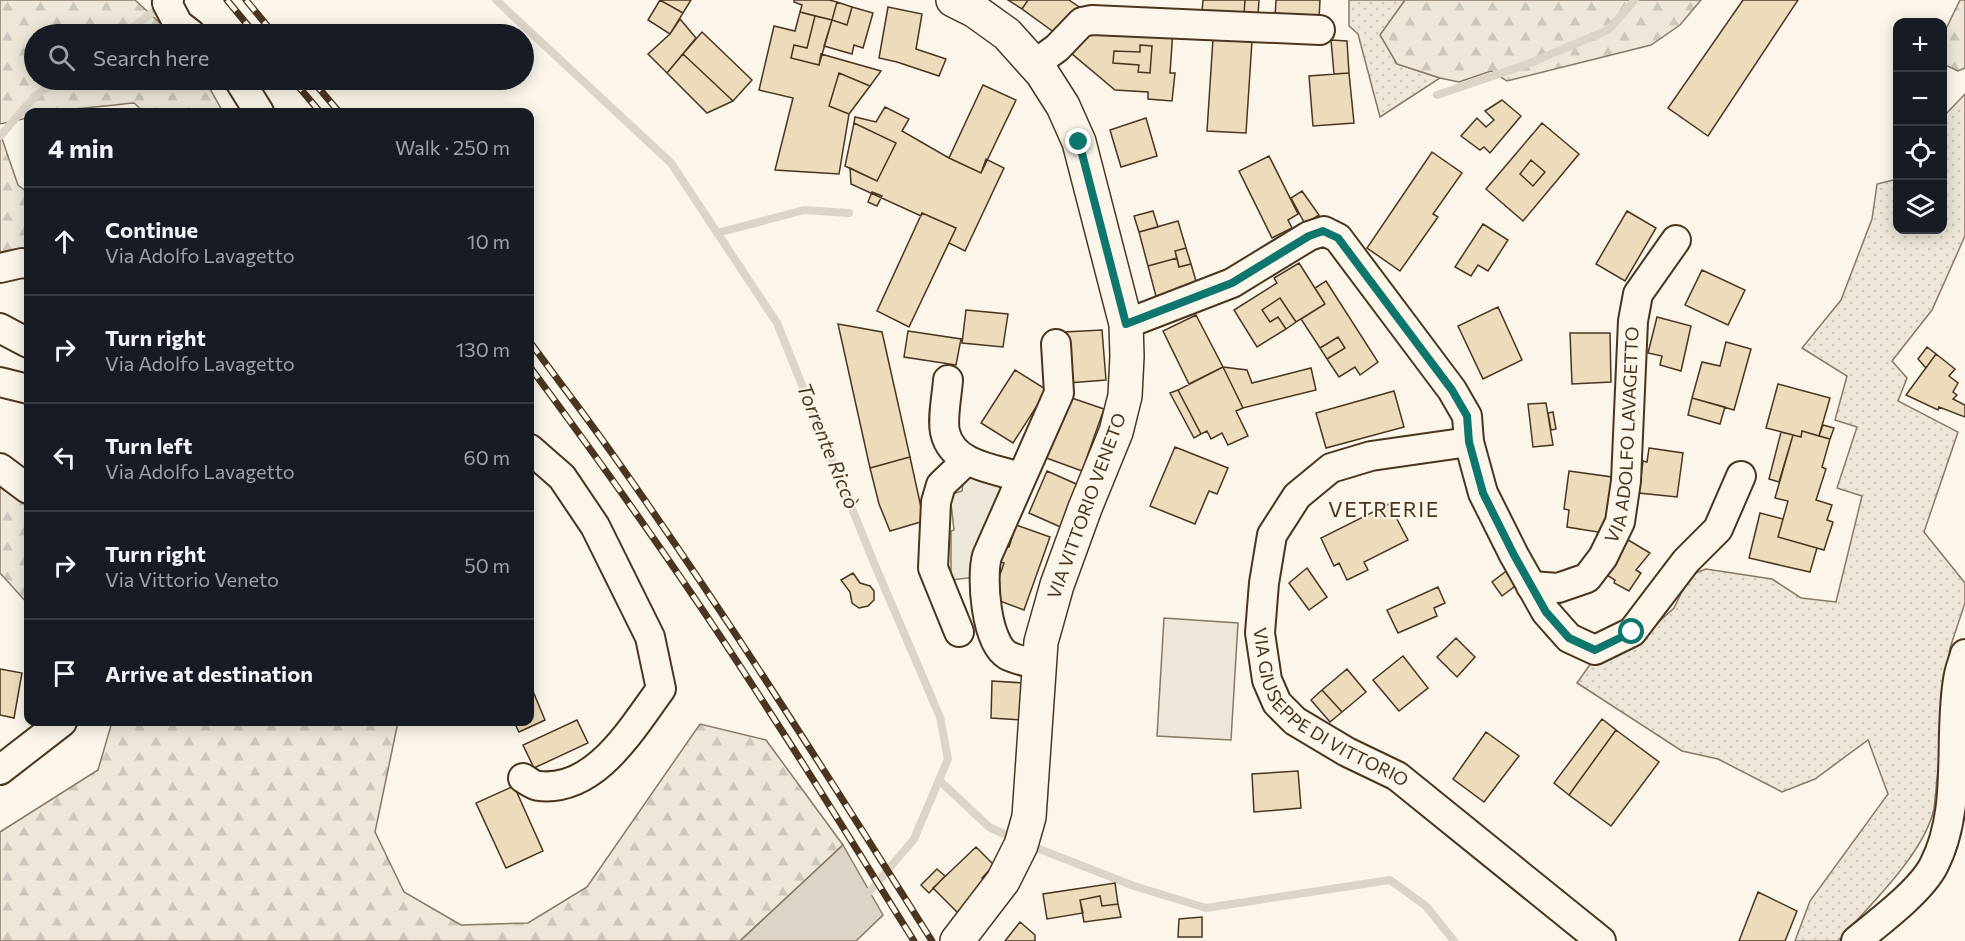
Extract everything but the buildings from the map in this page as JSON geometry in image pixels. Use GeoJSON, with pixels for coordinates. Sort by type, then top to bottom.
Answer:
{"type":"FeatureCollection","features":[{"type":"Feature","properties":{"kind":"main road","name":"VIA VITTORIO VENETO"},"geometry":{"type":"LineString","coordinates":[[953,0],[975,11],[1007,34],[1035,64],[1063,106],[1079,142],[1126,324],[1127,356],[1125,396],[1116,432],[1057,585],[1041,642],[1029,817],[1021,845],[1003,881],[957,941]]}},
{"type":"Feature","properties":{"kind":"street"},"geometry":{"type":"LineString","coordinates":[[167,1],[178,24]]}},
{"type":"Feature","properties":{"kind":"street"},"geometry":{"type":"LineString","coordinates":[[1035,64],[1057,48],[1082,22],[1092,20],[1320,30]]}},
{"type":"Feature","properties":{"kind":"street"},"geometry":{"type":"LineString","coordinates":[[245,90],[256,108]]}},
{"type":"Feature","properties":{"kind":"street"},"geometry":{"type":"LineString","coordinates":[[1126,324],[1232,283],[1309,236],[1323,231],[1338,238],[1452,390],[1467,416],[1469,442],[1483,493],[1546,612],[1569,638],[1595,650],[1632,632],[1686,561],[1718,530],[1742,476]]}},
{"type":"Feature","properties":{"kind":"street","name":"VIA ADOLFO LAVAGETTO"},"geometry":{"type":"LineString","coordinates":[[1532,586],[1558,588],[1587,578],[1603,557],[1620,522],[1626,481],[1633,321],[1638,294],[1676,240]]}},
{"type":"Feature","properties":{"kind":"street"},"geometry":{"type":"LineString","coordinates":[[0,268],[24,263]]}},
{"type":"Feature","properties":{"kind":"street"},"geometry":{"type":"LineString","coordinates":[[0,328],[24,341]]}},
{"type":"Feature","properties":{"kind":"street"},"geometry":{"type":"LineString","coordinates":[[1039,665],[1007,655],[993,637],[988,622],[984,566],[1059,393],[1056,344]]}},
{"type":"Feature","properties":{"kind":"street"},"geometry":{"type":"LineString","coordinates":[[948,380],[945,431],[951,446],[966,461],[1022,477]]}},
{"type":"Feature","properties":{"kind":"street"},"geometry":{"type":"LineString","coordinates":[[0,381],[24,388]]}},
{"type":"Feature","properties":{"kind":"street","name":"VIA GIUSEPPE DI VITTORIO"},"geometry":{"type":"LineString","coordinates":[[1469,442],[1371,456],[1331,468],[1298,496],[1272,535],[1264,583],[1260,633],[1267,680],[1277,703],[1295,721],[1347,752],[1397,776],[1600,941]]}},
{"type":"Feature","properties":{"kind":"street"},"geometry":{"type":"LineString","coordinates":[[523,778],[538,786],[568,784],[590,773],[622,743],[661,689],[650,637],[595,526],[562,477],[534,452]]}},
{"type":"Feature","properties":{"kind":"street"},"geometry":{"type":"LineString","coordinates":[[959,632],[933,568],[936,502],[941,484],[966,461]]}},
{"type":"Feature","properties":{"kind":"street"},"geometry":{"type":"LineString","coordinates":[[0,468],[24,486]]}},
{"type":"Feature","properties":{"kind":"street"},"geometry":{"type":"LineString","coordinates":[[1872,936],[1934,866],[1946,832],[1951,797],[1958,680],[1965,654]]}},
{"type":"Feature","properties":{"kind":"street"},"geometry":{"type":"LineString","coordinates":[[0,770],[57,726]]}},
{"type":"Feature","properties":{"kind":"green space"},"geometry":{"type":"Polygon","coordinates":[[[0,0],[135,0],[161,24],[24,24],[24,90],[211,90],[221,108],[140,108],[134,103],[87,108],[24,108],[24,119],[0,124],[0,0]]]}},
{"type":"Feature","properties":{"kind":"green space"},"geometry":{"type":"Polygon","coordinates":[[[1349,0],[1405,0],[1381,35],[1397,64],[1440,78],[1380,117],[1358,34],[1349,26],[1349,0]]]}},
{"type":"Feature","properties":{"kind":"green space"},"geometry":{"type":"Polygon","coordinates":[[[1405,0],[1701,0],[1680,25],[1651,45],[1507,81],[1491,71],[1459,82],[1397,64],[1380,35],[1405,0]]]}},
{"type":"Feature","properties":{"kind":"green space"},"geometry":{"type":"Polygon","coordinates":[[[1960,0],[1965,0],[1965,68],[1958,71],[1947,66],[1947,27],[1960,0]]]}},
{"type":"Feature","properties":{"kind":"green space"},"geometry":{"type":"Polygon","coordinates":[[[1965,94],[1965,236],[1932,310],[1892,361],[1907,378],[1898,401],[1958,432],[1924,532],[1965,583],[1965,603],[1950,648],[1934,809],[1919,844],[1894,879],[1838,941],[1795,941],[1810,901],[1888,794],[1868,740],[1815,779],[1782,792],[1718,759],[1682,751],[1577,683],[1591,663],[1651,629],[1674,608],[1690,575],[1706,569],[1772,579],[1801,598],[1836,602],[1862,496],[1837,488],[1857,427],[1835,420],[1847,376],[1802,348],[1841,300],[1872,219],[1877,184],[1893,180],[1893,234],[1947,234],[1947,113],[1965,94]]]}},
{"type":"Feature","properties":{"kind":"green space"},"geometry":{"type":"Polygon","coordinates":[[[0,133],[18,185],[24,190],[24,252],[0,253],[0,133]]]}},
{"type":"Feature","properties":{"kind":"green space"},"geometry":{"type":"Polygon","coordinates":[[[24,471],[24,600],[0,573],[0,475],[24,471]]]}},
{"type":"Feature","properties":{"kind":"green space"},"geometry":{"type":"Polygon","coordinates":[[[1164,618],[1238,623],[1231,740],[1157,736],[1164,618]]]}},
{"type":"Feature","properties":{"kind":"green space"},"geometry":{"type":"Polygon","coordinates":[[[700,724],[766,740],[843,845],[740,941],[0,941],[0,832],[98,770],[111,726],[397,726],[375,832],[404,892],[461,925],[528,923],[587,887],[700,724]]]}},
{"type":"Feature","properties":{"kind":"shaded area"},"geometry":{"type":"Polygon","coordinates":[[[964,473],[999,482],[1003,489],[985,576],[951,580],[951,531],[954,530],[950,495],[962,491],[964,473]]]}},
{"type":"Feature","properties":{"kind":"shaded area"},"geometry":{"type":"Polygon","coordinates":[[[843,845],[883,915],[856,941],[740,941],[843,845]]]}},
{"type":"Feature","properties":{"kind":"waterway","name":"Torrente Riccò"},"geometry":{"type":"LineString","coordinates":[[496,0],[522,24]]}},
{"type":"Feature","properties":{"kind":"waterway"},"geometry":{"type":"LineString","coordinates":[[1437,95],[1525,65],[1608,30],[1635,0]]}},
{"type":"Feature","properties":{"kind":"waterway"},"geometry":{"type":"LineString","coordinates":[[137,24],[157,9]]}},
{"type":"Feature","properties":{"kind":"waterway","name":"Torrente Riccò"},"geometry":{"type":"LineString","coordinates":[[534,35],[671,163],[777,323],[874,563],[940,717],[948,759],[914,839],[865,897]]}},
{"type":"Feature","properties":{"kind":"waterway"},"geometry":{"type":"LineString","coordinates":[[24,108],[44,90]]}},
{"type":"Feature","properties":{"kind":"waterway"},"geometry":{"type":"LineString","coordinates":[[0,136],[24,109]]}},
{"type":"Feature","properties":{"kind":"waterway"},"geometry":{"type":"LineString","coordinates":[[717,233],[804,210],[849,213]]}},
{"type":"Feature","properties":{"kind":"waterway"},"geometry":{"type":"LineString","coordinates":[[939,780],[989,827],[1015,839]]}},
{"type":"Feature","properties":{"kind":"waterway"},"geometry":{"type":"LineString","coordinates":[[1029,845],[1134,886],[1206,908],[1390,880],[1426,906],[1454,941]]}},
{"type":"Feature","properties":{"kind":"railway"},"geometry":{"type":"LineString","coordinates":[[227,0],[247,24]]}},
{"type":"Feature","properties":{"kind":"railway"},"geometry":{"type":"LineString","coordinates":[[246,0],[266,24]]}},
{"type":"Feature","properties":{"kind":"railway"},"geometry":{"type":"LineString","coordinates":[[301,90],[317,108]]}},
{"type":"Feature","properties":{"kind":"railway"},"geometry":{"type":"LineString","coordinates":[[320,90],[336,108]]}},
{"type":"Feature","properties":{"kind":"railway"},"geometry":{"type":"LineString","coordinates":[[534,347],[601,438],[735,633],[932,941]]}},
{"type":"Feature","properties":{"kind":"railway"},"geometry":{"type":"LineString","coordinates":[[534,373],[713,625],[914,941]]}},
{"type":"Feature","properties":{"kind":"district","name":"VETRERIE"},"geometry":{"type":"Point","coordinates":[1384,510]}},
{"type":"Feature","properties":{"kind":"route"},"geometry":{"type":"LineString","coordinates":[[1079,142],[1126,324],[1232,283],[1309,236],[1323,231],[1338,238],[1432,362],[1467,416],[1469,442],[1483,493],[1546,612],[1569,638],[1595,650],[1632,632]]}}]}
